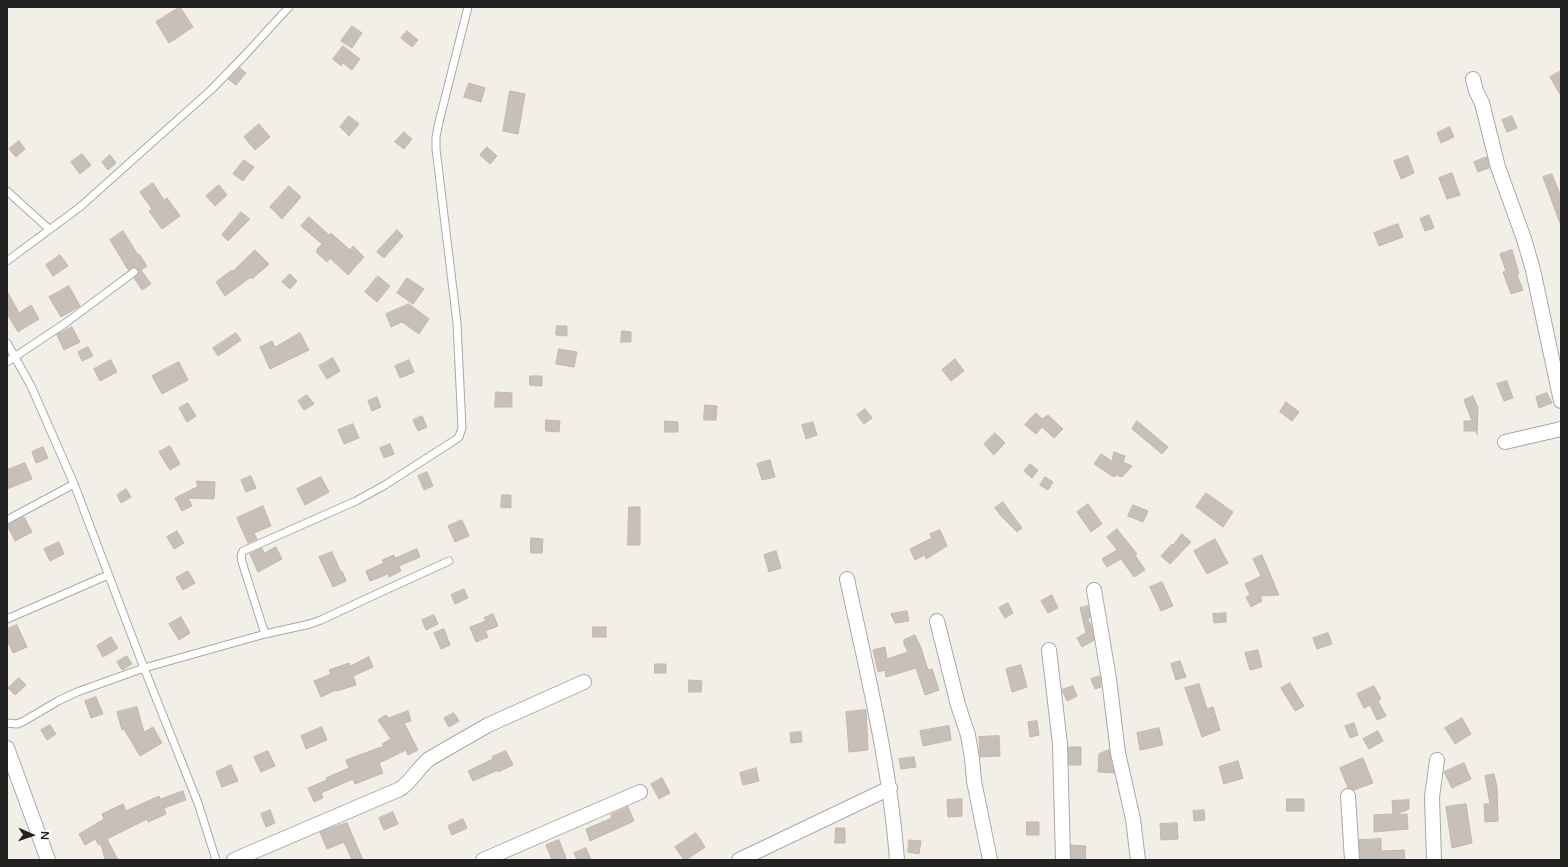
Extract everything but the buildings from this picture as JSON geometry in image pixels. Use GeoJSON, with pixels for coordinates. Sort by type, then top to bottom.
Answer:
{"type":"FeatureCollection","features":[{"type":"Feature","properties":{"kind":"street"},"geometry":{"type":"LineString","coordinates":[[1473,79],[1476,91],[1482,102],[1498,167],[1524,239],[1533,270],[1561,400]]}},
{"type":"Feature","properties":{"kind":"street"},"geometry":{"type":"LineString","coordinates":[[1505,442],[1561,429]]}},
{"type":"Feature","properties":{"kind":"street"},"geometry":{"type":"LineString","coordinates":[[847,579],[884,752],[890,788],[897,860]]}},
{"type":"Feature","properties":{"kind":"street"},"geometry":{"type":"LineString","coordinates":[[1094,590],[1109,679],[1118,753],[1133,819],[1138,860]]}},
{"type":"Feature","properties":{"kind":"street"},"geometry":{"type":"LineString","coordinates":[[937,621],[958,704],[968,735],[974,781],[990,860]]}},
{"type":"Feature","properties":{"kind":"street"},"geometry":{"type":"LineString","coordinates":[[1049,650],[1060,744],[1063,860]]}},
{"type":"Feature","properties":{"kind":"street"},"geometry":{"type":"LineString","coordinates":[[234,860],[400,789],[409,783],[429,758],[488,725],[584,682]]}},
{"type":"Feature","properties":{"kind":"street"},"geometry":{"type":"LineString","coordinates":[[7,748],[10,766],[48,860]]}},
{"type":"Feature","properties":{"kind":"street"},"geometry":{"type":"LineString","coordinates":[[1434,860],[1432,797],[1437,760]]}},
{"type":"Feature","properties":{"kind":"street"},"geometry":{"type":"LineString","coordinates":[[739,860],[890,788]]}},
{"type":"Feature","properties":{"kind":"street"},"geometry":{"type":"LineString","coordinates":[[483,860],[640,792]]}},
{"type":"Feature","properties":{"kind":"street"},"geometry":{"type":"LineString","coordinates":[[1348,796],[1352,860]]}},
{"type":"Feature","properties":{"kind":"lane"},"geometry":{"type":"LineString","coordinates":[[7,261],[80,207],[212,89],[290,7]]}},
{"type":"Feature","properties":{"kind":"lane"},"geometry":{"type":"LineString","coordinates":[[265,634],[242,562],[241,556],[243,551],[356,501],[385,485],[455,440],[461,433],[457,323],[436,149],[436,137],[468,7]]}},
{"type":"Feature","properties":{"kind":"lane"},"geometry":{"type":"LineString","coordinates":[[7,191],[50,229]]}},
{"type":"Feature","properties":{"kind":"lane"},"geometry":{"type":"LineString","coordinates":[[7,362],[67,322],[134,272]]}},
{"type":"Feature","properties":{"kind":"lane"},"geometry":{"type":"LineString","coordinates":[[7,343],[31,386],[74,484],[144,668],[198,804],[216,860]]}},
{"type":"Feature","properties":{"kind":"lane"},"geometry":{"type":"LineString","coordinates":[[7,520],[74,484]]}},
{"type":"Feature","properties":{"kind":"lane"},"geometry":{"type":"LineString","coordinates":[[7,723],[17,724],[58,700],[144,668],[321,620],[448,561]]}},
{"type":"Feature","properties":{"kind":"lane"},"geometry":{"type":"LineString","coordinates":[[7,618],[108,574]]}}]}
